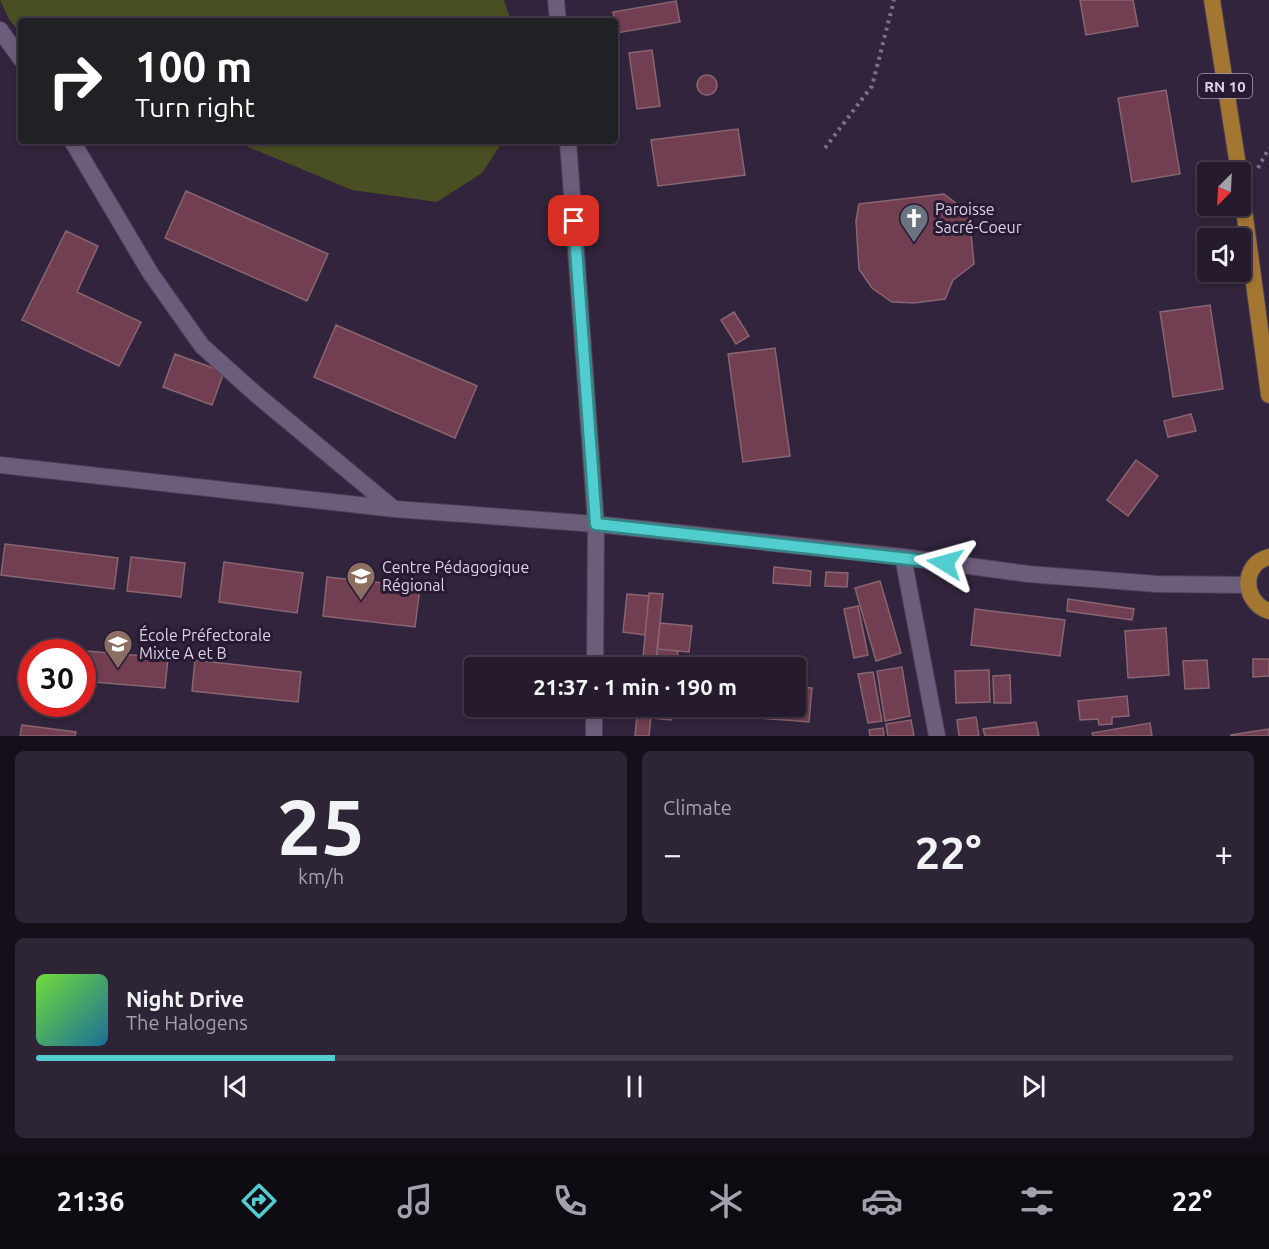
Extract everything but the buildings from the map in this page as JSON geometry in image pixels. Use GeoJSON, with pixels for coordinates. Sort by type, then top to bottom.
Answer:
{"type":"FeatureCollection","features":[{"type":"Feature","properties":{"kind":"main road","name":"RN 10"},"geometry":{"type":"LineString","coordinates":[[1212,0],[1237,162]]}},
{"type":"Feature","properties":{"kind":"main road"},"geometry":{"type":"LineString","coordinates":[[1245,216],[1269,395]]}},
{"type":"Feature","properties":{"kind":"main road"},"geometry":{"type":"LineString","coordinates":[[1269,557],[1255,565],[1249,574],[1248,585],[1250,596],[1256,605],[1269,611]]}},
{"type":"Feature","properties":{"kind":"street"},"geometry":{"type":"LineString","coordinates":[[556,0],[558,18]]}},
{"type":"Feature","properties":{"kind":"street"},"geometry":{"type":"LineString","coordinates":[[0,30],[18,56]]}},
{"type":"Feature","properties":{"kind":"street"},"geometry":{"type":"LineString","coordinates":[[74,144],[151,274],[202,346],[258,396],[395,509]]}},
{"type":"Feature","properties":{"kind":"street"},"geometry":{"type":"LineString","coordinates":[[568,144],[596,524],[595,657]]}},
{"type":"Feature","properties":{"kind":"street"},"geometry":{"type":"LineString","coordinates":[[0,465],[395,509],[596,524],[903,557],[1028,574],[1157,584],[1248,585]]}},
{"type":"Feature","properties":{"kind":"street"},"geometry":{"type":"LineString","coordinates":[[903,557],[937,736]]}},
{"type":"Feature","properties":{"kind":"street"},"geometry":{"type":"LineString","coordinates":[[594,717],[594,736]]}},
{"type":"Feature","properties":{"kind":"path"},"geometry":{"type":"LineString","coordinates":[[825,148],[872,86],[894,0]]}},
{"type":"Feature","properties":{"kind":"green space"},"geometry":{"type":"Polygon","coordinates":[[[0,0],[504,0],[510,18],[18,18],[18,30],[9,19],[0,0]]]}},
{"type":"Feature","properties":{"kind":"green space"},"geometry":{"type":"Polygon","coordinates":[[[241,144],[501,144],[482,173],[437,202],[352,190],[241,144]]]}},
{"type":"Feature","properties":{"kind":"place","name":"Paroisse Sacré-Coeur"},"geometry":{"type":"Point","coordinates":[914,244]}},
{"type":"Feature","properties":{"kind":"place","name":"Centre Pédagogique Régional"},"geometry":{"type":"Point","coordinates":[361,602]}},
{"type":"Feature","properties":{"kind":"place","name":"École Préfectorale Mixte A et B"},"geometry":{"type":"Point","coordinates":[118,670]}},
{"type":"Feature","properties":{"kind":"route"},"geometry":{"type":"LineString","coordinates":[[574,221],[596,524],[945,563]]}}]}
